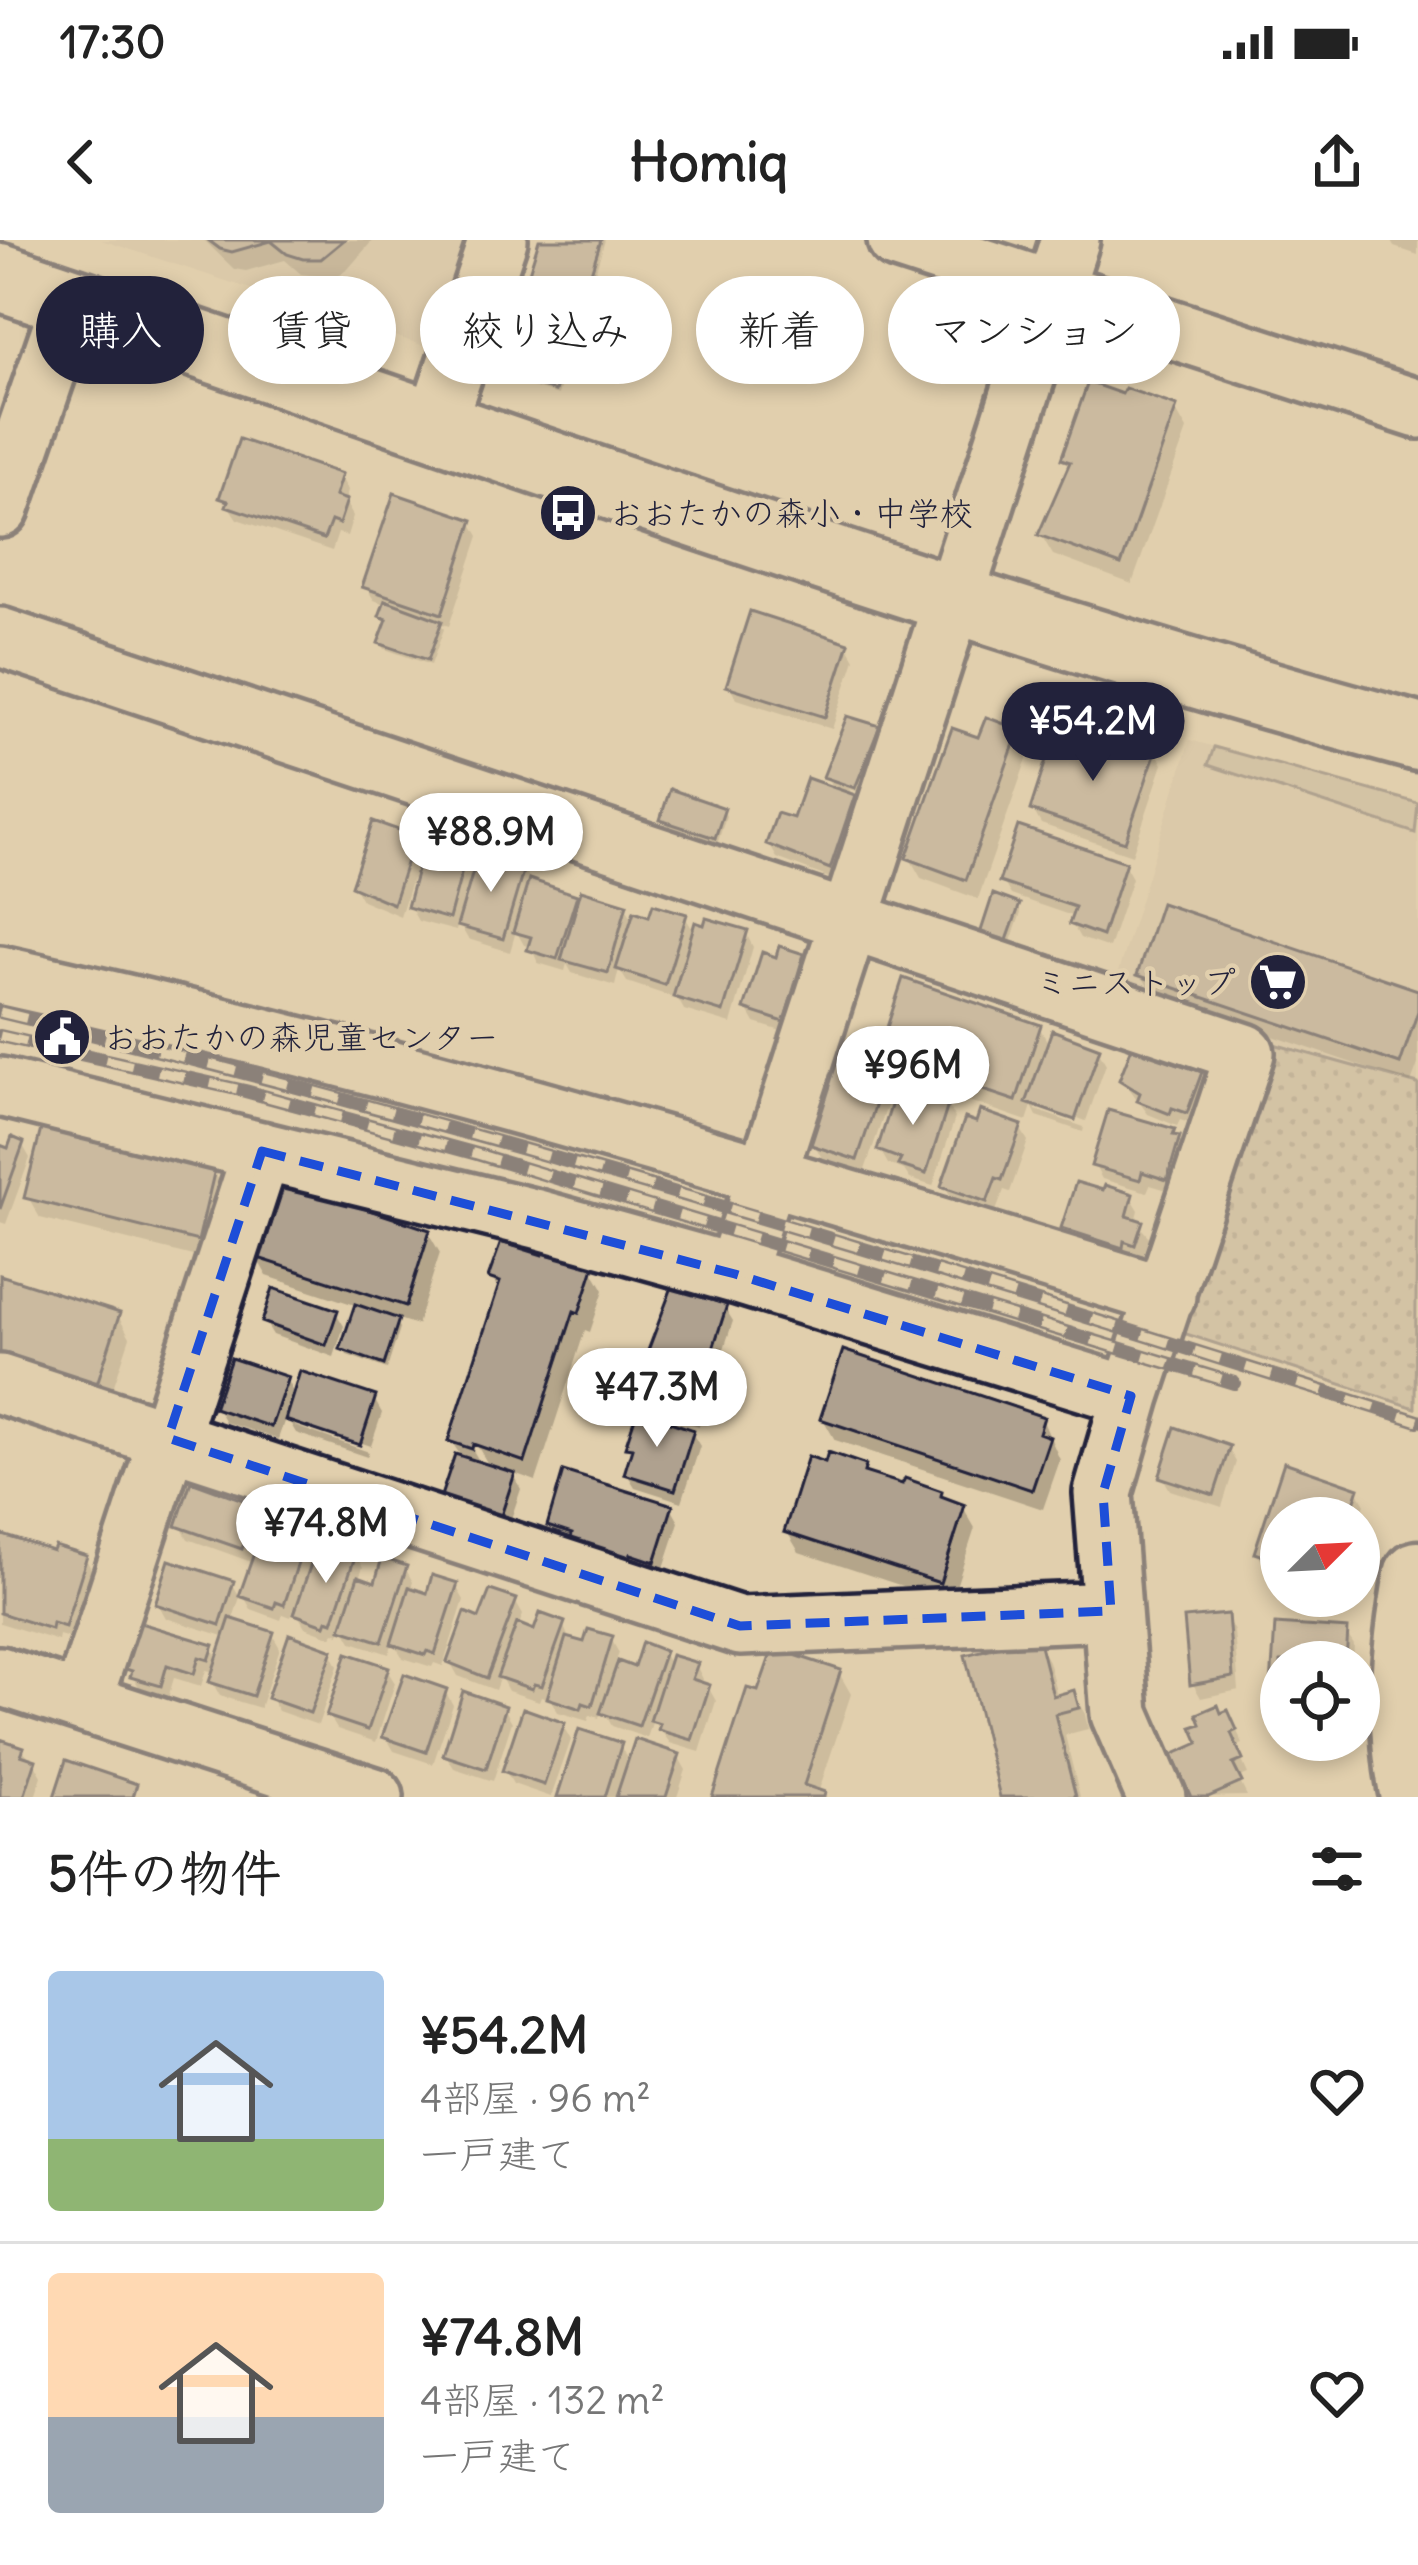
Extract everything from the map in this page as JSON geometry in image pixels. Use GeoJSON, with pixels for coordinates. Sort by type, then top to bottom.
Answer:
{"type":"FeatureCollection","features":[{"type":"Feature","properties":{"kind":"street"},"geometry":{"type":"LineString","coordinates":[[436,424],[498,240]]}},
{"type":"Feature","properties":{"kind":"street"},"geometry":{"type":"LineString","coordinates":[[897,240],[1062,266],[1418,409]]}},
{"type":"Feature","properties":{"kind":"street"},"geometry":{"type":"LineString","coordinates":[[735,1274],[1062,266]]}},
{"type":"Feature","properties":{"kind":"street"},"geometry":{"type":"LineString","coordinates":[[0,277],[36,289]]}},
{"type":"Feature","properties":{"kind":"street"},"geometry":{"type":"LineString","coordinates":[[204,346],[952,600],[1206,680],[1418,737]]}},
{"type":"Feature","properties":{"kind":"street"},"geometry":{"type":"LineString","coordinates":[[0,508],[43,384]]}},
{"type":"Feature","properties":{"kind":"street"},"geometry":{"type":"LineString","coordinates":[[0,637],[1245,1053],[1103,1493],[1120,1714],[1156,1797]]}},
{"type":"Feature","properties":{"kind":"street"},"geometry":{"type":"LineString","coordinates":[[0,975],[184,1016],[768,1174],[1166,1296]]}},
{"type":"Feature","properties":{"kind":"street"},"geometry":{"type":"LineString","coordinates":[[0,1087],[537,1219],[735,1274],[1131,1396]]}},
{"type":"Feature","properties":{"kind":"street"},"geometry":{"type":"LineString","coordinates":[[82,1702],[262,1151]]}},
{"type":"Feature","properties":{"kind":"street"},"geometry":{"type":"LineString","coordinates":[[0,1384],[740,1626],[1111,1611]]}},
{"type":"Feature","properties":{"kind":"street"},"geometry":{"type":"LineString","coordinates":[[1414,1797],[1404,1706],[1405,1652],[1418,1575]]}},
{"type":"Feature","properties":{"kind":"street"},"geometry":{"type":"LineString","coordinates":[[0,1676],[374,1797]]}},
{"type":"Feature","properties":{"kind":"highlighted area"},"geometry":{"type":"Polygon","coordinates":[[[262,1151],[735,1274],[1131,1396],[1103,1493],[1111,1611],[740,1626],[168,1438],[262,1151]]]}},
{"type":"Feature","properties":{"kind":"shaded area"},"geometry":{"type":"Polygon","coordinates":[[[101,240],[470,240],[457,276],[420,276],[420,344],[396,337],[396,276],[228,276],[228,282],[101,240]]]}},
{"type":"Feature","properties":{"kind":"shaded area"},"geometry":{"type":"Polygon","coordinates":[[[1190,740],[1418,803],[1418,1084],[1270,1043],[1113,988],[1190,740]]]}},
{"type":"Feature","properties":{"kind":"shaded area"},"geometry":{"type":"Polygon","coordinates":[[[1214,747],[1418,803],[1415,833],[1208,765],[1214,747]]]}},
{"type":"Feature","properties":{"kind":"shaded area"},"geometry":{"type":"Polygon","coordinates":[[[1270,1043],[1418,1084],[1415,1408],[1180,1332],[1270,1043]]]}},
{"type":"Feature","properties":{"kind":"building"},"geometry":{"type":"Polygon","coordinates":[[[208,240],[344,240],[321,259],[303,259],[271,241],[232,252],[208,240]]]}},
{"type":"Feature","properties":{"kind":"building"},"geometry":{"type":"Polygon","coordinates":[[[539,240],[601,240],[590,276],[528,276],[539,240]]]}},
{"type":"Feature","properties":{"kind":"building"},"geometry":{"type":"Polygon","coordinates":[[[1087,384],[1122,394],[1125,388],[1177,406],[1121,565],[1038,535],[1070,462],[1061,459],[1087,384]]]}},
{"type":"Feature","properties":{"kind":"building"},"geometry":{"type":"Polygon","coordinates":[[[239,439],[342,474],[335,496],[347,500],[339,524],[331,521],[324,539],[226,506],[228,501],[219,498],[239,439]]]}},
{"type":"Feature","properties":{"kind":"building"},"geometry":{"type":"Polygon","coordinates":[[[394,493],[473,520],[442,614],[362,587],[394,493]]]}},
{"type":"Feature","properties":{"kind":"building"},"geometry":{"type":"Polygon","coordinates":[[[385,600],[442,621],[428,660],[378,643],[387,619],[379,616],[385,600]]]}},
{"type":"Feature","properties":{"kind":"building"},"geometry":{"type":"Polygon","coordinates":[[[750,611],[849,643],[825,717],[726,686],[750,611]]]}},
{"type":"Feature","properties":{"kind":"building"},"geometry":{"type":"Polygon","coordinates":[[[1015,702],[1027,707],[966,880],[906,858],[952,728],[978,737],[986,717],[1007,725],[1015,702]]]}},
{"type":"Feature","properties":{"kind":"building"},"geometry":{"type":"Polygon","coordinates":[[[847,716],[880,726],[855,788],[823,777],[847,716]]]}},
{"type":"Feature","properties":{"kind":"building"},"geometry":{"type":"Polygon","coordinates":[[[1056,729],[1125,753],[1130,738],[1157,748],[1125,842],[1030,810],[1056,729]]]}},
{"type":"Feature","properties":{"kind":"building"},"geometry":{"type":"Polygon","coordinates":[[[807,778],[855,795],[830,869],[766,844],[777,813],[793,818],[807,778]]]}},
{"type":"Feature","properties":{"kind":"building"},"geometry":{"type":"Polygon","coordinates":[[[670,789],[725,808],[715,838],[660,820],[670,789]]]}},
{"type":"Feature","properties":{"kind":"building"},"geometry":{"type":"Polygon","coordinates":[[[373,821],[415,836],[393,904],[351,886],[373,821]]]}},
{"type":"Feature","properties":{"kind":"building"},"geometry":{"type":"Polygon","coordinates":[[[1018,826],[1126,862],[1102,936],[1069,924],[1075,907],[999,882],[1018,826]]]}},
{"type":"Feature","properties":{"kind":"building"},"geometry":{"type":"Polygon","coordinates":[[[424,844],[466,856],[449,919],[407,907],[424,844]]]}},
{"type":"Feature","properties":{"kind":"building"},"geometry":{"type":"Polygon","coordinates":[[[479,851],[525,865],[503,939],[457,926],[479,851]]]}},
{"type":"Feature","properties":{"kind":"building"},"geometry":{"type":"Polygon","coordinates":[[[529,879],[577,895],[557,959],[527,950],[531,937],[513,932],[529,879]]]}},
{"type":"Feature","properties":{"kind":"building"},"geometry":{"type":"Polygon","coordinates":[[[581,890],[627,904],[608,973],[561,960],[581,890]]]}},
{"type":"Feature","properties":{"kind":"building"},"geometry":{"type":"Polygon","coordinates":[[[993,894],[1020,904],[1006,943],[980,934],[993,894]]]}},
{"type":"Feature","properties":{"kind":"building","name":"ミニストップ"},"geometry":{"type":"Polygon","coordinates":[[[1161,903],[1418,990],[1418,1011],[1400,1064],[1137,975],[1161,903]]]}},
{"type":"Feature","properties":{"kind":"building"},"geometry":{"type":"Polygon","coordinates":[[[653,904],[687,914],[665,985],[616,969],[634,911],[649,916],[653,904]]]}},
{"type":"Feature","properties":{"kind":"building"},"geometry":{"type":"Polygon","coordinates":[[[706,918],[748,930],[723,1012],[673,997],[695,922],[704,925],[706,918]]]}},
{"type":"Feature","properties":{"kind":"building"},"geometry":{"type":"Polygon","coordinates":[[[779,946],[804,954],[784,1022],[744,1009],[762,952],[776,957],[779,946]]]}},
{"type":"Feature","properties":{"kind":"building"},"geometry":{"type":"Polygon","coordinates":[[[903,978],[1041,1025],[1016,1101],[878,1055],[903,978]]]}},
{"type":"Feature","properties":{"kind":"building"},"geometry":{"type":"Polygon","coordinates":[[[1052,1030],[1100,1048],[1075,1120],[1026,1103],[1052,1030]]]}},
{"type":"Feature","properties":{"kind":"building"},"geometry":{"type":"Polygon","coordinates":[[[1132,1047],[1202,1072],[1187,1113],[1172,1108],[1170,1114],[1137,1101],[1140,1093],[1119,1080],[1132,1047]]]}},
{"type":"Feature","properties":{"kind":"building"},"geometry":{"type":"Polygon","coordinates":[[[830,1062],[884,1080],[857,1160],[811,1145],[830,1086],[822,1083],[830,1062]]]}},
{"type":"Feature","properties":{"kind":"building"},"geometry":{"type":"Polygon","coordinates":[[[901,1086],[949,1102],[926,1174],[898,1165],[901,1159],[877,1150],[901,1086]]]}},
{"type":"Feature","properties":{"kind":"building"},"geometry":{"type":"Polygon","coordinates":[[[980,1110],[1022,1125],[1002,1180],[996,1178],[987,1202],[941,1186],[965,1118],[976,1122],[980,1110]]]}},
{"type":"Feature","properties":{"kind":"building"},"geometry":{"type":"Polygon","coordinates":[[[1108,1110],[1175,1129],[1173,1135],[1180,1136],[1167,1180],[1142,1172],[1140,1180],[1091,1166],[1108,1110]]]}},
{"type":"Feature","properties":{"kind":"building"},"geometry":{"type":"Polygon","coordinates":[[[42,1125],[215,1169],[198,1241],[24,1198],[42,1125]]]}},
{"type":"Feature","properties":{"kind":"building"},"geometry":{"type":"Polygon","coordinates":[[[12,1137],[24,1142],[0,1209],[0,1145],[8,1148],[12,1137]]]}},
{"type":"Feature","properties":{"kind":"building"},"geometry":{"type":"Polygon","coordinates":[[[284,1182],[430,1230],[406,1306],[252,1256],[255,1246],[263,1249],[284,1182]]]}},
{"type":"Feature","properties":{"kind":"building"},"geometry":{"type":"Polygon","coordinates":[[[1076,1182],[1133,1194],[1127,1216],[1143,1221],[1135,1245],[1124,1241],[1123,1248],[1061,1228],[1076,1182]]]}},
{"type":"Feature","properties":{"kind":"building"},"geometry":{"type":"Polygon","coordinates":[[[501,1242],[594,1267],[579,1313],[574,1311],[525,1462],[473,1444],[472,1449],[448,1441],[500,1282],[488,1278],[501,1242]]]}},
{"type":"Feature","properties":{"kind":"building"},"geometry":{"type":"Polygon","coordinates":[[[0,1275],[120,1313],[96,1387],[0,1356],[0,1275]]]}},
{"type":"Feature","properties":{"kind":"building"},"geometry":{"type":"Polygon","coordinates":[[[672,1287],[727,1305],[692,1414],[639,1397],[647,1370],[641,1369],[672,1287]]]}},
{"type":"Feature","properties":{"kind":"building"},"geometry":{"type":"Polygon","coordinates":[[[273,1288],[338,1310],[326,1345],[262,1322],[273,1288]]]}},
{"type":"Feature","properties":{"kind":"building"},"geometry":{"type":"Polygon","coordinates":[[[355,1304],[399,1319],[384,1365],[340,1349],[355,1304]]]}},
{"type":"Feature","properties":{"kind":"building"},"geometry":{"type":"Polygon","coordinates":[[[843,1350],[1044,1417],[1039,1433],[1050,1437],[1032,1490],[820,1419],[843,1350]]]}},
{"type":"Feature","properties":{"kind":"building"},"geometry":{"type":"Polygon","coordinates":[[[231,1358],[288,1377],[271,1427],[214,1408],[231,1358]]]}},
{"type":"Feature","properties":{"kind":"building"},"geometry":{"type":"Polygon","coordinates":[[[300,1371],[376,1396],[360,1445],[285,1420],[300,1371]]]}},
{"type":"Feature","properties":{"kind":"building"},"geometry":{"type":"Polygon","coordinates":[[[637,1411],[694,1430],[675,1490],[624,1474],[632,1448],[625,1447],[637,1411]]]}},
{"type":"Feature","properties":{"kind":"building"},"geometry":{"type":"Polygon","coordinates":[[[1175,1427],[1230,1446],[1214,1495],[1159,1477],[1175,1427]]]}},
{"type":"Feature","properties":{"kind":"building"},"geometry":{"type":"Polygon","coordinates":[[[828,1452],[866,1465],[864,1472],[902,1484],[905,1478],[965,1505],[940,1583],[784,1532],[808,1456],[825,1462],[828,1452]]]}},
{"type":"Feature","properties":{"kind":"building"},"geometry":{"type":"Polygon","coordinates":[[[455,1454],[515,1473],[500,1519],[440,1499],[455,1454]]]}},
{"type":"Feature","properties":{"kind":"building"},"geometry":{"type":"Polygon","coordinates":[[[1284,1462],[1359,1488],[1356,1497],[1272,1497],[1284,1462]]]}},
{"type":"Feature","properties":{"kind":"building"},"geometry":{"type":"Polygon","coordinates":[[[563,1471],[673,1505],[655,1562],[631,1554],[629,1561],[570,1542],[572,1534],[547,1526],[563,1471]]]}},
{"type":"Feature","properties":{"kind":"building"},"geometry":{"type":"Polygon","coordinates":[[[191,1481],[257,1505],[242,1549],[176,1526],[191,1481]]]}},
{"type":"Feature","properties":{"kind":"building"},"geometry":{"type":"Polygon","coordinates":[[[282,1527],[307,1536],[284,1605],[276,1602],[274,1608],[239,1596],[259,1539],[277,1545],[282,1527]]]}},
{"type":"Feature","properties":{"kind":"building"},"geometry":{"type":"Polygon","coordinates":[[[0,1534],[87,1556],[65,1627],[52,1623],[51,1629],[0,1613],[0,1534]]]}},
{"type":"Feature","properties":{"kind":"building"},"geometry":{"type":"Polygon","coordinates":[[[334,1543],[357,1551],[333,1622],[327,1620],[325,1625],[294,1614],[313,1558],[327,1563],[334,1543]]]}},
{"type":"Feature","properties":{"kind":"building"},"geometry":{"type":"Polygon","coordinates":[[[382,1558],[407,1566],[382,1642],[341,1629],[358,1576],[375,1582],[382,1558]]]}},
{"type":"Feature","properties":{"kind":"building"},"geometry":{"type":"Polygon","coordinates":[[[169,1560],[234,1581],[220,1625],[155,1604],[169,1560]]]}},
{"type":"Feature","properties":{"kind":"building"},"geometry":{"type":"Polygon","coordinates":[[[432,1575],[458,1583],[435,1654],[427,1651],[425,1655],[391,1644],[409,1587],[427,1593],[432,1575]]]}},
{"type":"Feature","properties":{"kind":"building"},"geometry":{"type":"Polygon","coordinates":[[[490,1590],[517,1599],[487,1678],[447,1662],[465,1612],[479,1618],[490,1590]]]}},
{"type":"Feature","properties":{"kind":"building"},"geometry":{"type":"Polygon","coordinates":[[[540,1613],[565,1622],[542,1686],[534,1684],[532,1689],[497,1677],[517,1623],[534,1630],[540,1613]]]}},
{"type":"Feature","properties":{"kind":"building"},"geometry":{"type":"Polygon","coordinates":[[[1228,1614],[1233,1677],[1190,1685],[1184,1618],[1228,1614]]]}},
{"type":"Feature","properties":{"kind":"building"},"geometry":{"type":"Polygon","coordinates":[[[230,1618],[274,1632],[253,1696],[209,1682],[230,1618]]]}},
{"type":"Feature","properties":{"kind":"building"},"geometry":{"type":"Polygon","coordinates":[[[137,1622],[214,1645],[209,1660],[199,1657],[194,1674],[167,1665],[161,1686],[130,1677],[132,1671],[123,1668],[137,1622]]]}},
{"type":"Feature","properties":{"kind":"building"},"geometry":{"type":"Polygon","coordinates":[[[1275,1624],[1348,1629],[1347,1641],[1274,1641],[1275,1624]]]}},
{"type":"Feature","properties":{"kind":"building"},"geometry":{"type":"Polygon","coordinates":[[[588,1629],[613,1636],[592,1706],[583,1703],[581,1709],[547,1698],[566,1637],[584,1642],[588,1629]]]}},
{"type":"Feature","properties":{"kind":"building"},"geometry":{"type":"Polygon","coordinates":[[[289,1634],[333,1650],[310,1713],[267,1698],[289,1634]]]}},
{"type":"Feature","properties":{"kind":"building"},"geometry":{"type":"Polygon","coordinates":[[[1038,1637],[1053,1696],[1074,1690],[1079,1708],[1055,1714],[1076,1797],[1000,1797],[965,1655],[1038,1637]]]}},
{"type":"Feature","properties":{"kind":"building"},"geometry":{"type":"Polygon","coordinates":[[[642,1642],[665,1651],[639,1726],[600,1713],[618,1661],[634,1667],[642,1642]]]}},
{"type":"Feature","properties":{"kind":"building"},"geometry":{"type":"Polygon","coordinates":[[[773,1648],[841,1670],[804,1785],[825,1792],[824,1797],[712,1797],[747,1688],[758,1691],[773,1648]]]}},
{"type":"Feature","properties":{"kind":"building"},"geometry":{"type":"Polygon","coordinates":[[[347,1653],[389,1667],[368,1730],[326,1716],[347,1653]]]}},
{"type":"Feature","properties":{"kind":"building"},"geometry":{"type":"Polygon","coordinates":[[[671,1655],[698,1663],[692,1679],[710,1685],[692,1740],[658,1730],[660,1724],[650,1721],[671,1655]]]}},
{"type":"Feature","properties":{"kind":"building"},"geometry":{"type":"Polygon","coordinates":[[[404,1674],[447,1689],[426,1752],[382,1737],[404,1674]]]}},
{"type":"Feature","properties":{"kind":"building"},"geometry":{"type":"Polygon","coordinates":[[[463,1691],[506,1706],[486,1769],[443,1755],[463,1691]]]}},
{"type":"Feature","properties":{"kind":"building"},"geometry":{"type":"Polygon","coordinates":[[[1218,1705],[1221,1713],[1228,1710],[1237,1730],[1231,1733],[1243,1760],[1233,1764],[1242,1782],[1208,1797],[1191,1797],[1172,1755],[1199,1743],[1192,1727],[1201,1724],[1197,1714],[1218,1705]]]}},
{"type":"Feature","properties":{"kind":"building"},"geometry":{"type":"Polygon","coordinates":[[[523,1708],[565,1723],[544,1785],[502,1771],[523,1708]]]}},
{"type":"Feature","properties":{"kind":"building"},"geometry":{"type":"Polygon","coordinates":[[[579,1729],[622,1743],[605,1797],[557,1797],[579,1729]]]}},
{"type":"Feature","properties":{"kind":"building"},"geometry":{"type":"Polygon","coordinates":[[[0,1739],[24,1747],[21,1755],[36,1760],[24,1797],[0,1797],[0,1739]]]}},
{"type":"Feature","properties":{"kind":"building"},"geometry":{"type":"Polygon","coordinates":[[[635,1739],[680,1754],[666,1797],[616,1797],[635,1739]]]}},
{"type":"Feature","properties":{"kind":"building"},"geometry":{"type":"Polygon","coordinates":[[[66,1760],[137,1784],[133,1797],[54,1797],[66,1760]]]}},
{"type":"Feature","properties":{"kind":"railway"},"geometry":{"type":"LineString","coordinates":[[0,1012],[536,1152],[1418,1421]]}},
{"type":"Feature","properties":{"kind":"railway"},"geometry":{"type":"LineString","coordinates":[[0,1036],[245,1091],[477,1154],[1234,1383]]}},
{"type":"Feature","properties":{"kind":"place","name":"おおたかの森小・中学校"},"geometry":{"type":"Point","coordinates":[568,513]}},
{"type":"Feature","properties":{"kind":"place","name":"ミニストップ"},"geometry":{"type":"Point","coordinates":[1278,982]}},
{"type":"Feature","properties":{"kind":"place","name":"おおたかの森児童センター"},"geometry":{"type":"Point","coordinates":[62,1037]}}]}
